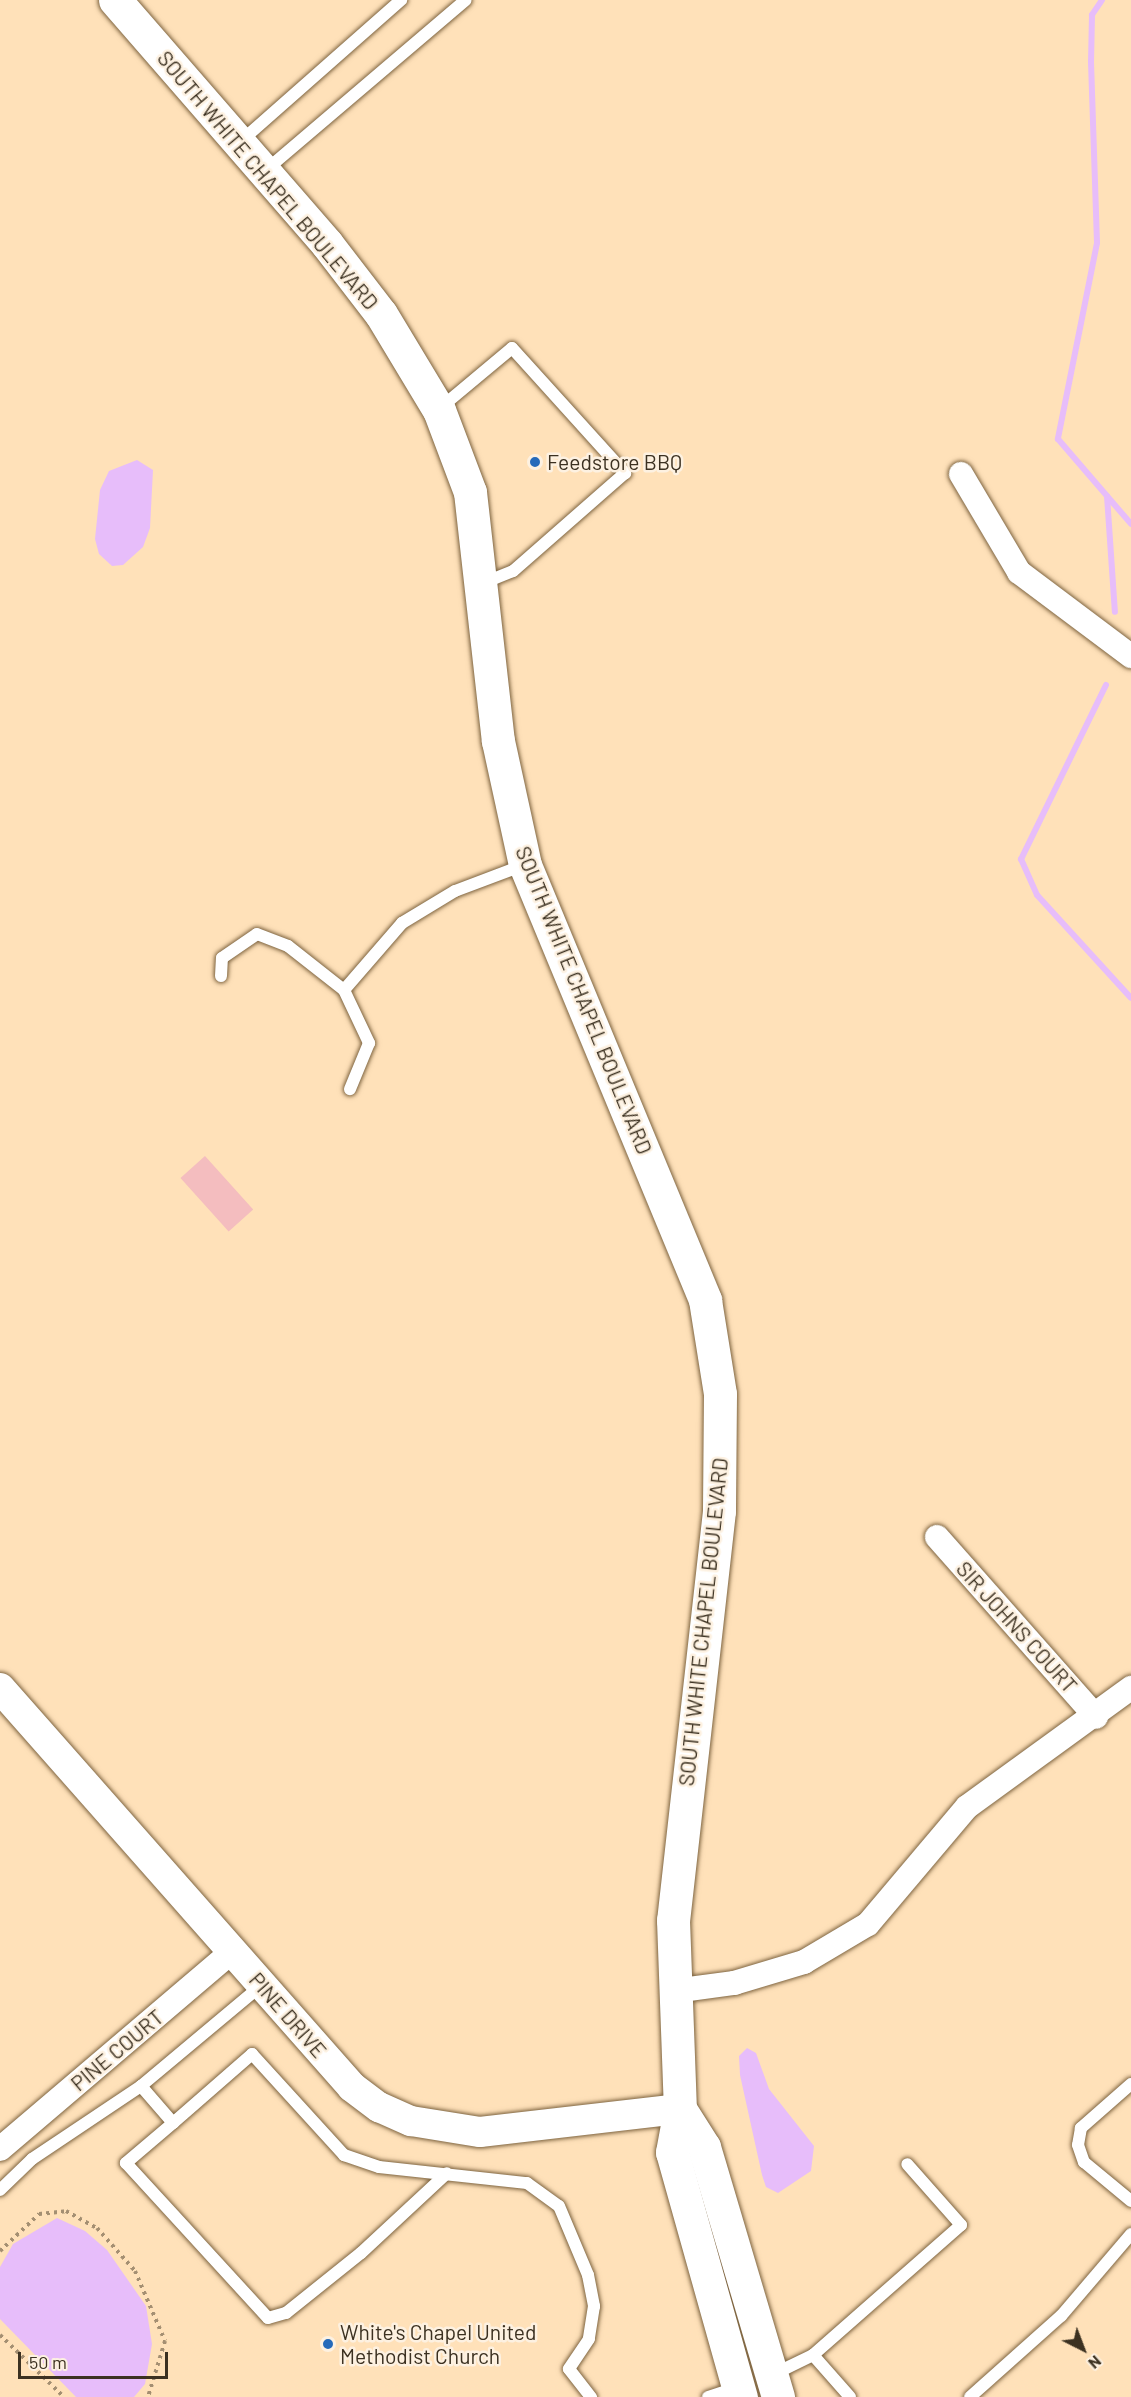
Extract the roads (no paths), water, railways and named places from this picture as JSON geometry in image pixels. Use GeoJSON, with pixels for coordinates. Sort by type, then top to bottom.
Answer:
{"type":"FeatureCollection","features":[{"type":"Feature","properties":{"kind":"main road","name":"SOUTH WHITE CHAPEL BOULEVARD"},"geometry":{"type":"LineString","coordinates":[[115,0],[264,171],[381,314],[439,410],[470,492],[498,741],[525,865],[705,1300],[720,1394],[719,1511],[681,1829],[673,1920],[680,2109],[672,2152],[749,2388]]}},
{"type":"Feature","properties":{"kind":"street"},"geometry":{"type":"LineString","coordinates":[[961,474],[1019,572],[1131,656]]}},
{"type":"Feature","properties":{"kind":"street","name":"SIR JOHNS COURT"},"geometry":{"type":"LineString","coordinates":[[937,1537],[1096,1717]]}},
{"type":"Feature","properties":{"kind":"street","name":"PINE DRIVE"},"geometry":{"type":"LineString","coordinates":[[0,1688],[352,2087],[411,2121],[480,2133],[680,2109]]}},
{"type":"Feature","properties":{"kind":"street"},"geometry":{"type":"LineString","coordinates":[[674,1991],[734,1983],[804,1962],[868,1924],[967,1807],[1008,1773],[1096,1717],[1131,1688]]}},
{"type":"Feature","properties":{"kind":"street","name":"PINE COURT"},"geometry":{"type":"LineString","coordinates":[[0,2149],[233,1951]]}},
{"type":"Feature","properties":{"kind":"lane"},"geometry":{"type":"LineString","coordinates":[[239,142],[401,0]]}},
{"type":"Feature","properties":{"kind":"lane"},"geometry":{"type":"LineString","coordinates":[[264,171],[466,0]]}},
{"type":"Feature","properties":{"kind":"lane"},"geometry":{"type":"LineString","coordinates":[[439,410],[512,348],[625,473],[513,571],[482,583]]}},
{"type":"Feature","properties":{"kind":"lane"},"geometry":{"type":"LineString","coordinates":[[345,990],[402,923],[454,891],[525,865]]}},
{"type":"Feature","properties":{"kind":"lane"},"geometry":{"type":"LineString","coordinates":[[221,976],[222,958],[257,934],[288,946],[345,990],[369,1043],[350,1089]]}},
{"type":"Feature","properties":{"kind":"lane"},"geometry":{"type":"LineString","coordinates":[[0,2190],[32,2159],[141,2086],[262,1985]]}},
{"type":"Feature","properties":{"kind":"lane"},"geometry":{"type":"LineString","coordinates":[[447,2173],[361,2253],[286,2313],[268,2318],[126,2163],[252,2054],[344,2155],[379,2167],[447,2173],[527,2183],[559,2206],[577,2239],[594,2306],[589,2339],[569,2369],[591,2397]]}},
{"type":"Feature","properties":{"kind":"lane"},"geometry":{"type":"LineString","coordinates":[[1131,2084],[1081,2128],[1078,2145],[1084,2162],[1131,2201]]}},
{"type":"Feature","properties":{"kind":"lane"},"geometry":{"type":"LineString","coordinates":[[141,2086],[172,2123]]}},
{"type":"Feature","properties":{"kind":"lane"},"geometry":{"type":"LineString","coordinates":[[749,2388],[813,2355],[961,2225],[907,2164]]}},
{"type":"Feature","properties":{"kind":"lane"},"geometry":{"type":"LineString","coordinates":[[970,2397],[1061,2316],[1131,2234]]}},
{"type":"Feature","properties":{"kind":"lane"},"geometry":{"type":"LineString","coordinates":[[813,2355],[850,2397]]}},
{"type":"Feature","properties":{"kind":"waterway"},"geometry":{"type":"LineString","coordinates":[[1102,0],[1092,15],[1091,62],[1097,243],[1058,439],[1131,524]]}},
{"type":"Feature","properties":{"kind":"waterway"},"geometry":{"type":"LineString","coordinates":[[1107,496],[1115,612]]}},
{"type":"Feature","properties":{"kind":"waterway"},"geometry":{"type":"LineString","coordinates":[[1106,685],[1021,859],[1037,895],[1131,998]]}},
{"type":"Feature","properties":{"kind":"place","name":"Feedstore BBQ"},"geometry":{"type":"Point","coordinates":[535,462]}},
{"type":"Feature","properties":{"kind":"place","name":"White's Chapel United Methodist Church"},"geometry":{"type":"Point","coordinates":[328,2344]}}]}
